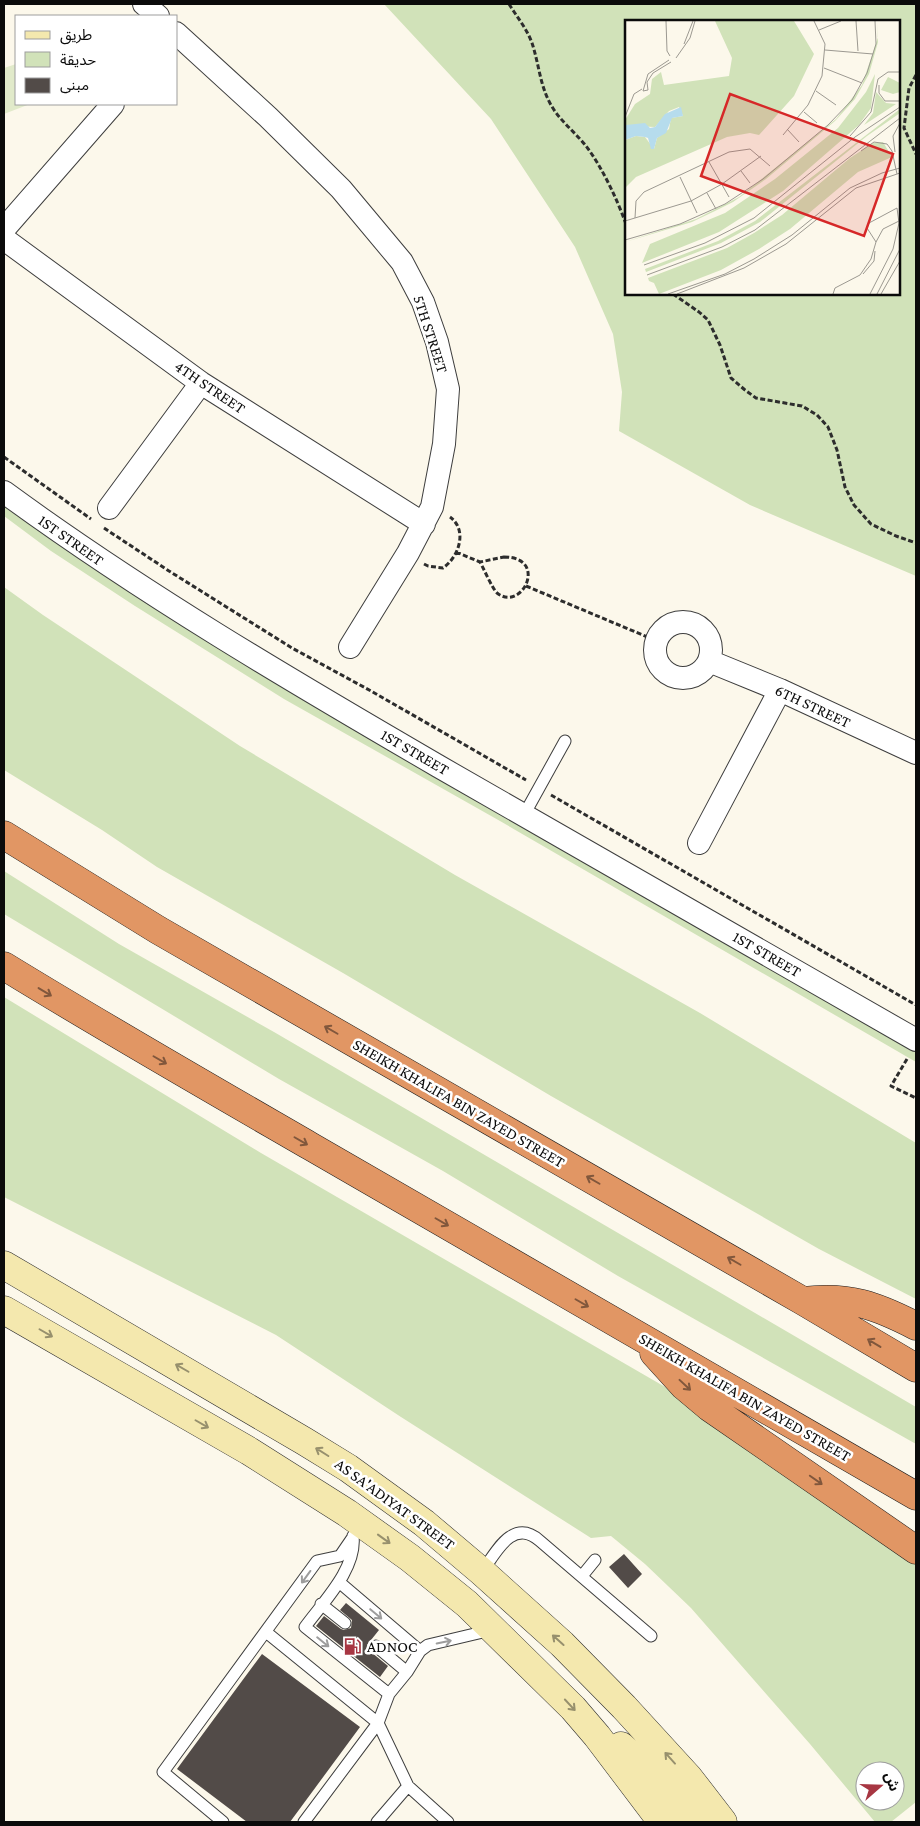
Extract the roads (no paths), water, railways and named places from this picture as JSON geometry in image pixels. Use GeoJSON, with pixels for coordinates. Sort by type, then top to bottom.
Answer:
{"type":"FeatureCollection","features":[{"type":"Feature","properties":{"kind":"highway","name":"SHEIKH KHALIFA BIN ZAYED STREET"},"geometry":{"type":"LineString","coordinates":[[4,835],[166,935],[803,1301],[916,1368]]}},
{"type":"Feature","properties":{"kind":"highway","name":"SHEIKH KHALIFA BIN ZAYED STREET"},"geometry":{"type":"LineString","coordinates":[[4,966],[126,1040],[916,1496]]}},
{"type":"Feature","properties":{"kind":"highway"},"geometry":{"type":"LineString","coordinates":[[803,1301],[824,1298],[860,1302],[891,1313],[916,1326]]}},
{"type":"Feature","properties":{"kind":"highway"},"geometry":{"type":"LineString","coordinates":[[640,1337],[667,1368],[709,1407],[916,1550]]}},
{"type":"Feature","properties":{"kind":"street"},"geometry":{"type":"LineString","coordinates":[[144,4],[157,15]]}},
{"type":"Feature","properties":{"kind":"street","name":"5TH STREET"},"geometry":{"type":"LineString","coordinates":[[178,35],[268,117],[341,190],[402,262],[423,302],[437,342],[448,390],[444,444],[432,507],[424,524],[350,647]]}},
{"type":"Feature","properties":{"kind":"street"},"geometry":{"type":"LineString","coordinates":[[4,228],[111,105]]}},
{"type":"Feature","properties":{"kind":"street","name":"4TH STREET"},"geometry":{"type":"LineString","coordinates":[[4,239],[201,383],[424,524]]}},
{"type":"Feature","properties":{"kind":"street"},"geometry":{"type":"LineString","coordinates":[[100,518],[201,383]]}},
{"type":"Feature","properties":{"kind":"street","name":"1ST STREET"},"geometry":{"type":"LineString","coordinates":[[4,492],[97,559],[200,624],[339,708],[524,815],[912,1048]]}},
{"type":"Feature","properties":{"kind":"street"},"geometry":{"type":"LineString","coordinates":[[676,623],[694,624],[707,636],[711,644],[709,661],[704,669],[696,675],[678,678],[662,668],[657,659],[657,641],[668,627],[676,623]]}},
{"type":"Feature","properties":{"kind":"street","name":"6TH STREET"},"geometry":{"type":"LineString","coordinates":[[709,661],[780,690],[916,753]]}},
{"type":"Feature","properties":{"kind":"street"},"geometry":{"type":"LineString","coordinates":[[699,843],[780,690]]}},
{"type":"Feature","properties":{"kind":"street","name":"AS SA'ADIYAT STREET"},"geometry":{"type":"LineString","coordinates":[[4,1265],[218,1389],[348,1468],[424,1523],[482,1572],[597,1678],[689,1778],[723,1822]]}},
{"type":"Feature","properties":{"kind":"street"},"geometry":{"type":"LineString","coordinates":[[4,1310],[249,1451],[350,1525],[382,1537],[442,1583],[467,1604],[546,1680],[597,1736],[662,1822]]}},
{"type":"Feature","properties":{"kind":"street"},"geometry":{"type":"LineString","coordinates":[[597,1736],[623,1747],[655,1778],[691,1822]]}},
{"type":"Feature","properties":{"kind":"street"},"geometry":{"type":"LineString","coordinates":[[689,1778],[705,1783],[720,1793],[743,1822]]}},
{"type":"Feature","properties":{"kind":"lane"},"geometry":{"type":"LineString","coordinates":[[524,815],[565,741]]}},
{"type":"Feature","properties":{"kind":"lane"},"geometry":{"type":"LineString","coordinates":[[350,1525],[354,1546],[352,1558],[339,1582],[305,1627],[389,1694]]}},
{"type":"Feature","properties":{"kind":"lane"},"geometry":{"type":"LineString","coordinates":[[223,1822],[163,1772],[317,1561],[340,1556],[350,1525]]}},
{"type":"Feature","properties":{"kind":"lane"},"geometry":{"type":"LineString","coordinates":[[482,1572],[507,1538],[524,1532],[535,1536],[650,1636]]}},
{"type":"Feature","properties":{"kind":"lane"},"geometry":{"type":"LineString","coordinates":[[582,1576],[595,1560]]}},
{"type":"Feature","properties":{"kind":"lane"},"geometry":{"type":"LineString","coordinates":[[339,1582],[420,1651]]}},
{"type":"Feature","properties":{"kind":"lane"},"geometry":{"type":"LineString","coordinates":[[321,1604],[345,1623]]}},
{"type":"Feature","properties":{"kind":"lane"},"geometry":{"type":"LineString","coordinates":[[266,1632],[378,1723],[408,1786],[448,1822]]}},
{"type":"Feature","properties":{"kind":"lane"},"geometry":{"type":"LineString","coordinates":[[304,1822],[378,1723],[389,1694],[407,1672],[420,1651],[428,1645],[483,1632],[501,1638]]}},
{"type":"Feature","properties":{"kind":"lane"},"geometry":{"type":"LineString","coordinates":[[376,1646],[407,1672]]}},
{"type":"Feature","properties":{"kind":"lane"},"geometry":{"type":"LineString","coordinates":[[377,1822],[408,1786]]}},
{"type":"Feature","properties":{"kind":"place","name":"ADNOC"},"geometry":{"type":"Point","coordinates":[353,1646]}}]}
